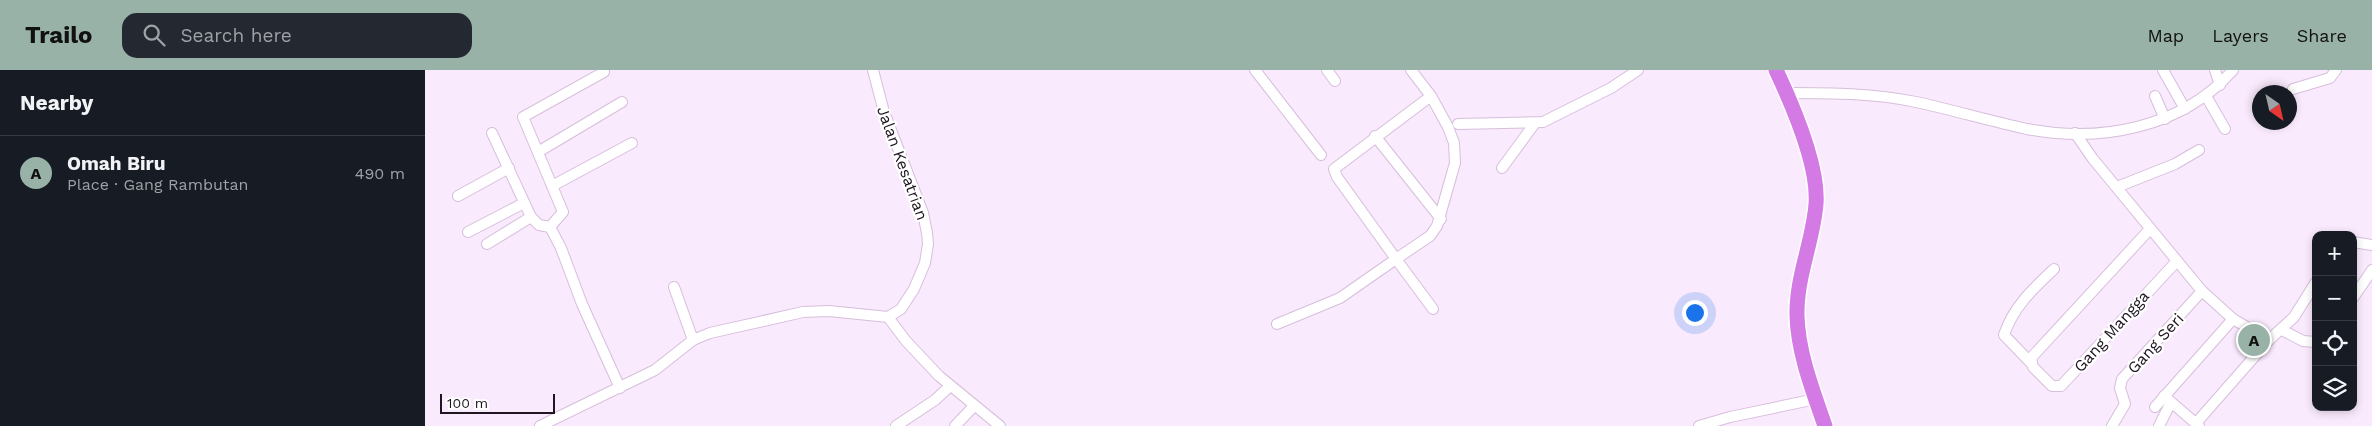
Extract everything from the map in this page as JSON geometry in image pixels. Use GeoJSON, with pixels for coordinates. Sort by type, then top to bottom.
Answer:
{"type":"FeatureCollection","features":[{"type":"Feature","properties":{"kind":"highway"},"geometry":{"type":"LineString","coordinates":[[1776,70],[1800,126],[1816,190],[1815,213],[1799,279],[1797,316],[1803,352],[1825,426]]}},
{"type":"Feature","properties":{"kind":"street","name":"Jalan Kesatrian"},"geometry":{"type":"LineString","coordinates":[[873,70],[893,136],[923,213],[928,244],[925,263],[912,293],[901,309],[888,316]]}},
{"type":"Feature","properties":{"kind":"street"},"geometry":{"type":"LineString","coordinates":[[1327,70],[1335,80]]}},
{"type":"Feature","properties":{"kind":"street"},"geometry":{"type":"LineString","coordinates":[[1277,324],[1340,298],[1430,236],[1441,219],[1452,180],[1455,152],[1448,127],[1431,96],[1411,70]]}},
{"type":"Feature","properties":{"kind":"street"},"geometry":{"type":"LineString","coordinates":[[1458,124],[1488,122],[1535,123],[1552,118],[1611,88],[1638,70]]}},
{"type":"Feature","properties":{"kind":"street"},"geometry":{"type":"LineString","coordinates":[[2163,70],[2185,109]]}},
{"type":"Feature","properties":{"kind":"street"},"geometry":{"type":"LineString","coordinates":[[2215,70],[2220,85]]}},
{"type":"Feature","properties":{"kind":"street"},"geometry":{"type":"LineString","coordinates":[[1787,93],[1865,94],[1915,102],[2028,129],[2075,133],[2121,131],[2165,119],[2185,109],[2220,85],[2233,70]]}},
{"type":"Feature","properties":{"kind":"street"},"geometry":{"type":"LineString","coordinates":[[2297,88],[2330,78],[2337,70]]}},
{"type":"Feature","properties":{"kind":"street"},"geometry":{"type":"LineString","coordinates":[[550,227],[563,212],[523,117],[604,72]]}},
{"type":"Feature","properties":{"kind":"street"},"geometry":{"type":"LineString","coordinates":[[1261,72],[1321,155]]}},
{"type":"Feature","properties":{"kind":"street"},"geometry":{"type":"LineString","coordinates":[[1431,96],[1338,164],[1334,171],[1396,260],[1433,309]]}},
{"type":"Feature","properties":{"kind":"street"},"geometry":{"type":"LineString","coordinates":[[2155,96],[2165,119]]}},
{"type":"Feature","properties":{"kind":"street"},"geometry":{"type":"LineString","coordinates":[[2206,96],[2225,129]]}},
{"type":"Feature","properties":{"kind":"street"},"geometry":{"type":"LineString","coordinates":[[538,152],[622,102]]}},
{"type":"Feature","properties":{"kind":"street"},"geometry":{"type":"LineString","coordinates":[[1502,168],[1535,123]]}},
{"type":"Feature","properties":{"kind":"street"},"geometry":{"type":"LineString","coordinates":[[493,132],[531,217],[539,225],[550,227]]}},
{"type":"Feature","properties":{"kind":"street"},"geometry":{"type":"LineString","coordinates":[[2075,133],[2150,229],[2202,291],[2233,319],[2269,340]]}},
{"type":"Feature","properties":{"kind":"street"},"geometry":{"type":"LineString","coordinates":[[1375,136],[1441,219]]}},
{"type":"Feature","properties":{"kind":"street"},"geometry":{"type":"LineString","coordinates":[[552,186],[633,143]]}},
{"type":"Feature","properties":{"kind":"street"},"geometry":{"type":"LineString","coordinates":[[2117,187],[2175,164],[2199,150]]}},
{"type":"Feature","properties":{"kind":"street"},"geometry":{"type":"LineString","coordinates":[[458,196],[509,168]]}},
{"type":"Feature","properties":{"kind":"street"},"geometry":{"type":"LineString","coordinates":[[469,232],[524,203]]}},
{"type":"Feature","properties":{"kind":"street"},"geometry":{"type":"LineString","coordinates":[[487,244],[531,217]]}},
{"type":"Feature","properties":{"kind":"street"},"geometry":{"type":"LineString","coordinates":[[550,227],[561,248],[582,304],[620,388]]}},
{"type":"Feature","properties":{"kind":"street"},"geometry":{"type":"LineString","coordinates":[[2031,363],[2031,358],[2150,229]]}},
{"type":"Feature","properties":{"kind":"street"},"geometry":{"type":"LineString","coordinates":[[2357,243],[2372,245]]}},
{"type":"Feature","properties":{"kind":"street","name":"Gang Mangga"},"geometry":{"type":"LineString","coordinates":[[2031,363],[2052,386],[2061,386],[2177,261]]}},
{"type":"Feature","properties":{"kind":"street"},"geometry":{"type":"LineString","coordinates":[[2031,363],[2003,335],[2009,320],[2025,296],[2055,269]]}},
{"type":"Feature","properties":{"kind":"street"},"geometry":{"type":"LineString","coordinates":[[2357,292],[2372,270]]}},
{"type":"Feature","properties":{"kind":"street"},"geometry":{"type":"LineString","coordinates":[[674,287],[693,340]]}},
{"type":"Feature","properties":{"kind":"street"},"geometry":{"type":"LineString","coordinates":[[2168,399],[2198,424],[2269,340],[2282,330],[2312,288]]}},
{"type":"Feature","properties":{"kind":"street","name":"Gang Seri"},"geometry":{"type":"LineString","coordinates":[[2112,426],[2125,404],[2120,388],[2122,379],[2202,291]]}},
{"type":"Feature","properties":{"kind":"street"},"geometry":{"type":"LineString","coordinates":[[540,426],[655,370],[693,340],[725,329],[803,312],[829,311],[888,316],[925,362],[949,387],[1000,426]]}},
{"type":"Feature","properties":{"kind":"street"},"geometry":{"type":"LineString","coordinates":[[2155,407],[2168,399],[2233,319]]}},
{"type":"Feature","properties":{"kind":"street"},"geometry":{"type":"LineString","coordinates":[[2282,330],[2303,341],[2312,342]]}},
{"type":"Feature","properties":{"kind":"street"},"geometry":{"type":"LineString","coordinates":[[896,426],[935,400],[949,387]]}},
{"type":"Feature","properties":{"kind":"street"},"geometry":{"type":"LineString","coordinates":[[1699,426],[1730,417],[1816,399]]}},
{"type":"Feature","properties":{"kind":"street"},"geometry":{"type":"LineString","coordinates":[[2159,426],[2168,399]]}},
{"type":"Feature","properties":{"kind":"street"},"geometry":{"type":"LineString","coordinates":[[955,426],[974,406]]}},
{"type":"Feature","properties":{"kind":"place","name":"Omah Biru"},"geometry":{"type":"Point","coordinates":[2254,340]}}]}
